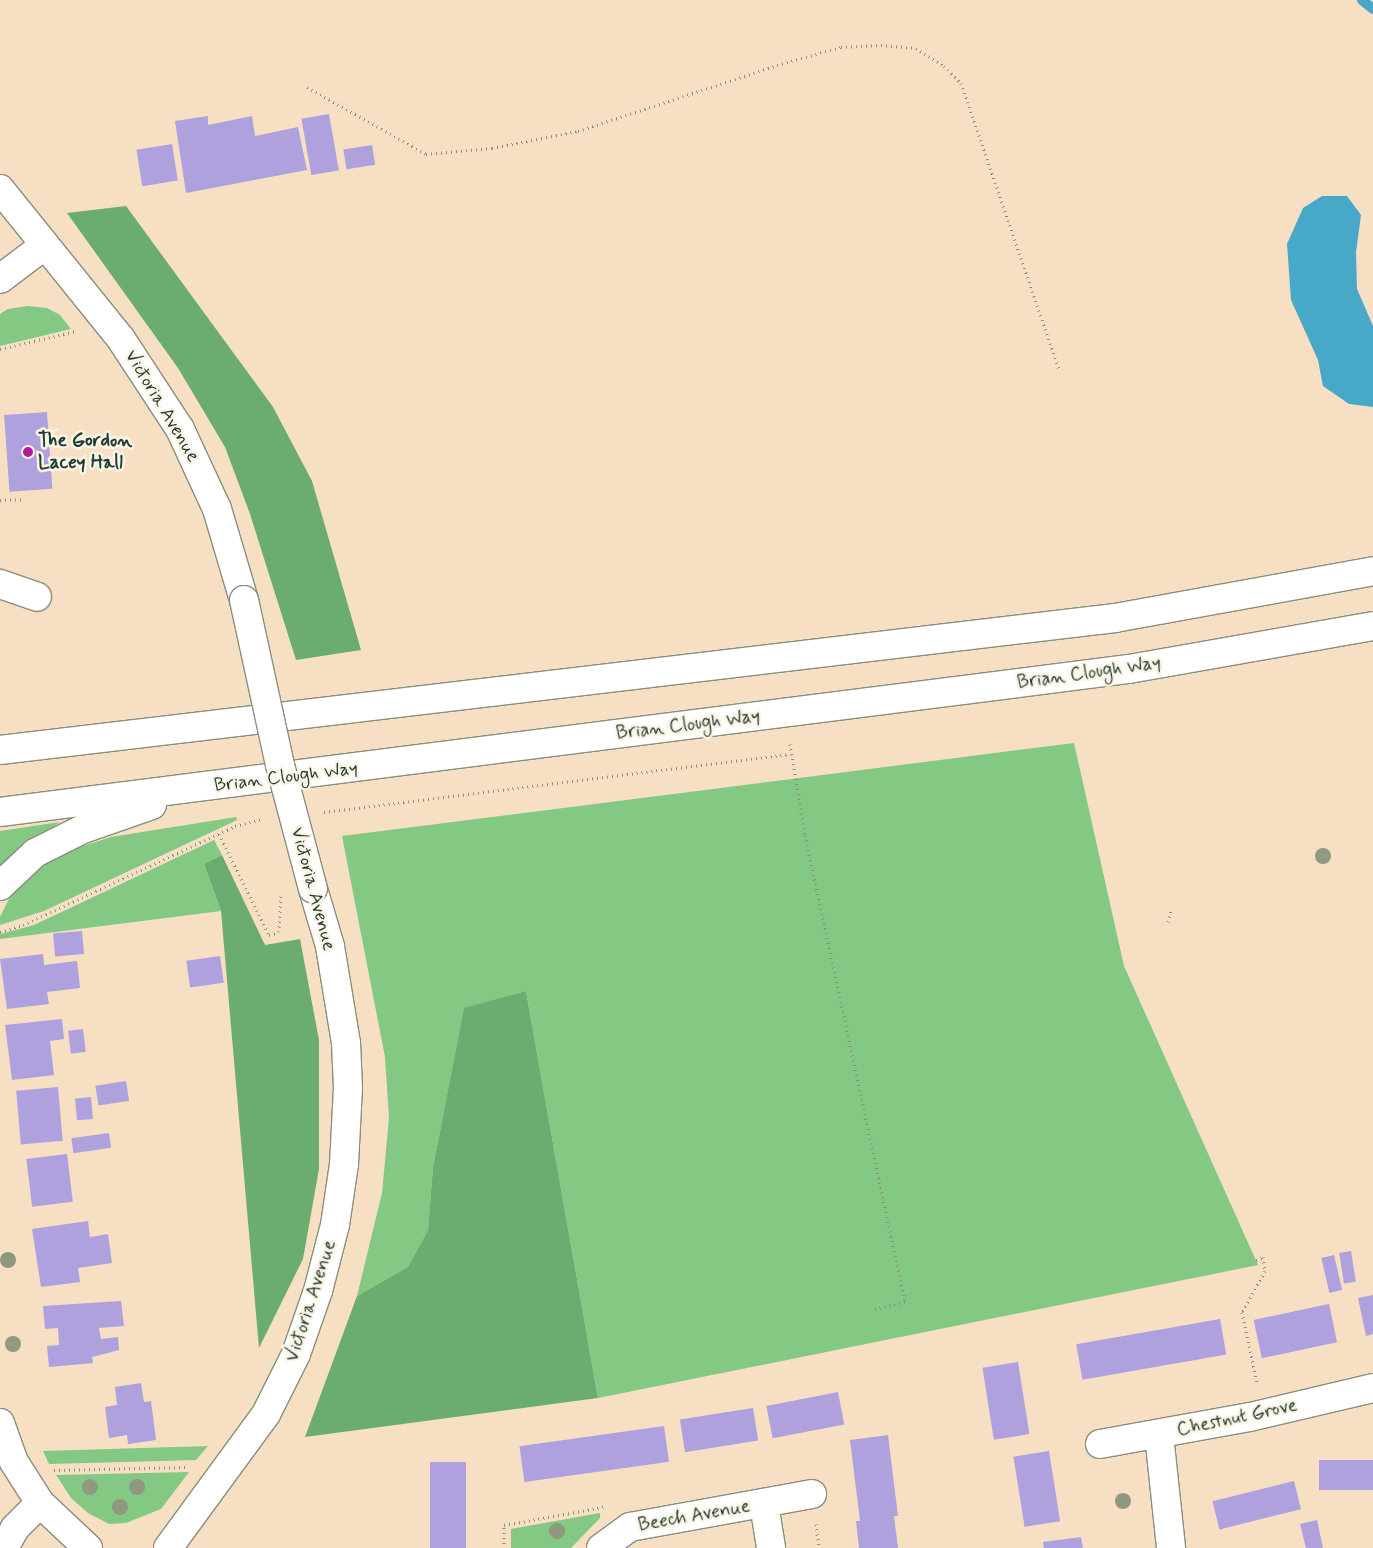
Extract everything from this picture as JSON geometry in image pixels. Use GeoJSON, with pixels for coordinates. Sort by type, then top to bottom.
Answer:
{"type":"FeatureCollection","features":[{"type":"Feature","properties":{"kind":"main road","name":"Victoria Avenue"},"geometry":{"type":"LineString","coordinates":[[0,189],[108,323],[159,394],[196,461],[217,509],[244,600],[280,765],[330,946],[346,1043],[348,1088],[344,1164],[335,1225],[318,1291],[296,1354],[266,1414],[231,1466],[168,1548]]}},
{"type":"Feature","properties":{"kind":"main road"},"geometry":{"type":"LineString","coordinates":[[0,280],[45,245]]}},
{"type":"Feature","properties":{"kind":"main road"},"geometry":{"type":"LineString","coordinates":[[0,750],[45,743],[1114,618],[1373,571]]}},
{"type":"Feature","properties":{"kind":"main road"},"geometry":{"type":"LineString","coordinates":[[0,584],[37,597]]}},
{"type":"Feature","properties":{"kind":"main road","name":"Brian Clough Way"},"geometry":{"type":"LineString","coordinates":[[0,812],[1129,669],[1373,626]]}},
{"type":"Feature","properties":{"kind":"main road"},"geometry":{"type":"LineString","coordinates":[[0,728],[45,743]]}},
{"type":"Feature","properties":{"kind":"main road"},"geometry":{"type":"LineString","coordinates":[[0,886],[35,853],[83,829],[203,787]]}},
{"type":"Feature","properties":{"kind":"main road","name":"Chestnut Grove"},"geometry":{"type":"LineString","coordinates":[[1100,1444],[1159,1435],[1373,1388]]}},
{"type":"Feature","properties":{"kind":"main road"},"geometry":{"type":"LineString","coordinates":[[0,1424],[19,1470],[40,1503],[88,1548]]}},
{"type":"Feature","properties":{"kind":"main road"},"geometry":{"type":"LineString","coordinates":[[1159,1435],[1172,1548]]}},
{"type":"Feature","properties":{"kind":"main road","name":"Beech Avenue"},"geometry":{"type":"LineString","coordinates":[[601,1548],[630,1527],[812,1494]]}},
{"type":"Feature","properties":{"kind":"main road"},"geometry":{"type":"LineString","coordinates":[[4,1548],[15,1528],[40,1503]]}},
{"type":"Feature","properties":{"kind":"main road","name":"Beech Avenue"},"geometry":{"type":"LineString","coordinates":[[764,1504],[771,1547]]}},
{"type":"Feature","properties":{"kind":"path"},"geometry":{"type":"LineString","coordinates":[[307,87],[426,154],[492,148],[578,131],[777,65],[841,47],[881,45],[916,48],[944,66],[961,83],[1059,370]]}},
{"type":"Feature","properties":{"kind":"path"},"geometry":{"type":"LineString","coordinates":[[0,349],[108,323]]}},
{"type":"Feature","properties":{"kind":"path"},"geometry":{"type":"LineString","coordinates":[[0,500],[25,499]]}},
{"type":"Feature","properties":{"kind":"path"},"geometry":{"type":"LineString","coordinates":[[796,712],[789,738],[790,754],[804,835],[905,1302],[874,1308]]}},
{"type":"Feature","properties":{"kind":"path"},"geometry":{"type":"LineString","coordinates":[[319,812],[790,754]]}},
{"type":"Feature","properties":{"kind":"path"},"geometry":{"type":"LineString","coordinates":[[0,932],[23,925],[219,834],[251,821],[270,818]]}},
{"type":"Feature","properties":{"kind":"path"},"geometry":{"type":"LineString","coordinates":[[219,834],[269,935],[279,932],[281,892]]}},
{"type":"Feature","properties":{"kind":"path"},"geometry":{"type":"LineString","coordinates":[[1168,922],[1171,911]]}},
{"type":"Feature","properties":{"kind":"path"},"geometry":{"type":"LineString","coordinates":[[1256,1260],[1263,1257],[1265,1271],[1242,1312],[1264,1413]]}},
{"type":"Feature","properties":{"kind":"path"},"geometry":{"type":"LineString","coordinates":[[19,1470],[231,1466]]}},
{"type":"Feature","properties":{"kind":"path"},"geometry":{"type":"LineString","coordinates":[[504,1548],[504,1524],[606,1507]]}},
{"type":"Feature","properties":{"kind":"green space"},"geometry":{"type":"Polygon","coordinates":[[[126,206],[273,407],[312,481],[361,650],[296,660],[250,514],[225,447],[178,368],[67,213],[126,206]]]}},
{"type":"Feature","properties":{"kind":"green space"},"geometry":{"type":"Polygon","coordinates":[[[28,306],[47,308],[60,315],[71,329],[0,346],[0,314],[8,309],[28,306]]]}},
{"type":"Feature","properties":{"kind":"green space"},"geometry":{"type":"Polygon","coordinates":[[[1074,743],[1124,966],[1258,1265],[598,1398],[526,991],[464,1009],[433,1167],[428,1230],[408,1267],[357,1296],[382,1193],[389,1118],[385,1057],[342,836],[1074,743]]]}},
{"type":"Feature","properties":{"kind":"green space"},"geometry":{"type":"Polygon","coordinates":[[[236,817],[237,820],[44,911],[0,925],[0,917],[15,887],[32,870],[64,852],[111,837],[236,817]]]}},
{"type":"Feature","properties":{"kind":"green space"},"geometry":{"type":"Polygon","coordinates":[[[60,822],[36,840],[0,868],[0,831],[60,822]]]}},
{"type":"Feature","properties":{"kind":"green space"},"geometry":{"type":"Polygon","coordinates":[[[214,840],[222,855],[204,864],[221,911],[0,939],[0,934],[34,925],[214,840]]]}},
{"type":"Feature","properties":{"kind":"green space"},"geometry":{"type":"Polygon","coordinates":[[[222,855],[265,945],[300,939],[319,1040],[319,1169],[303,1259],[259,1348],[221,911],[204,864],[222,855]]]}},
{"type":"Feature","properties":{"kind":"green space"},"geometry":{"type":"Polygon","coordinates":[[[526,991],[598,1398],[305,1437],[357,1296],[408,1267],[428,1230],[433,1167],[464,1008],[526,991]]]}},
{"type":"Feature","properties":{"kind":"green space"},"geometry":{"type":"Polygon","coordinates":[[[208,1446],[196,1460],[49,1464],[43,1451],[208,1446]]]}},
{"type":"Feature","properties":{"kind":"green space"},"geometry":{"type":"Polygon","coordinates":[[[189,1472],[161,1509],[126,1523],[109,1524],[88,1513],[71,1498],[56,1475],[189,1472]]]}},
{"type":"Feature","properties":{"kind":"green space"},"geometry":{"type":"Polygon","coordinates":[[[600,1513],[600,1518],[571,1548],[511,1548],[511,1529],[600,1513]]]}},
{"type":"Feature","properties":{"kind":"water"},"geometry":{"type":"Polygon","coordinates":[[[1322,196],[1347,196],[1361,215],[1356,252],[1357,289],[1373,326],[1373,407],[1349,404],[1323,386],[1318,360],[1291,300],[1287,244],[1303,208],[1322,196]]]}},
{"type":"Feature","properties":{"kind":"building"},"geometry":{"type":"Polygon","coordinates":[[[329,114],[339,170],[311,175],[301,119],[329,114]]]}},
{"type":"Feature","properties":{"kind":"building"},"geometry":{"type":"Polygon","coordinates":[[[208,116],[208,125],[252,116],[255,136],[298,127],[307,170],[186,193],[175,121],[208,116]]]}},
{"type":"Feature","properties":{"kind":"building"},"geometry":{"type":"Polygon","coordinates":[[[172,144],[178,181],[142,186],[136,150],[172,144]]]}},
{"type":"Feature","properties":{"kind":"building"},"geometry":{"type":"Polygon","coordinates":[[[372,145],[375,165],[346,169],[343,150],[372,145]]]}},
{"type":"Feature","properties":{"kind":"building","name":"The Gordon Lacey Hall"},"geometry":{"type":"Polygon","coordinates":[[[47,412],[52,489],[9,492],[4,415],[47,412]]]}},
{"type":"Feature","properties":{"kind":"building"},"geometry":{"type":"Polygon","coordinates":[[[82,931],[84,954],[55,956],[53,934],[82,931]]]}},
{"type":"Feature","properties":{"kind":"building"},"geometry":{"type":"Polygon","coordinates":[[[43,954],[44,965],[77,961],[80,988],[47,992],[49,1004],[7,1009],[0,959],[43,954]]]}},
{"type":"Feature","properties":{"kind":"building"},"geometry":{"type":"Polygon","coordinates":[[[220,956],[224,983],[190,987],[186,961],[220,956]]]}},
{"type":"Feature","properties":{"kind":"building"},"geometry":{"type":"Polygon","coordinates":[[[62,1019],[64,1039],[50,1041],[54,1075],[12,1080],[5,1025],[62,1019]]]}},
{"type":"Feature","properties":{"kind":"building"},"geometry":{"type":"Polygon","coordinates":[[[83,1029],[86,1052],[71,1054],[68,1031],[83,1029]]]}},
{"type":"Feature","properties":{"kind":"building"},"geometry":{"type":"Polygon","coordinates":[[[126,1081],[129,1101],[99,1106],[95,1086],[126,1081]]]}},
{"type":"Feature","properties":{"kind":"building"},"geometry":{"type":"Polygon","coordinates":[[[58,1087],[63,1141],[21,1144],[16,1091],[58,1087]]]}},
{"type":"Feature","properties":{"kind":"building"},"geometry":{"type":"Polygon","coordinates":[[[91,1097],[93,1119],[77,1120],[75,1098],[91,1097]]]}},
{"type":"Feature","properties":{"kind":"building"},"geometry":{"type":"Polygon","coordinates":[[[109,1133],[111,1148],[73,1153],[71,1138],[109,1133]]]}},
{"type":"Feature","properties":{"kind":"building"},"geometry":{"type":"Polygon","coordinates":[[[67,1154],[73,1202],[32,1207],[26,1159],[67,1154]]]}},
{"type":"Feature","properties":{"kind":"building"},"geometry":{"type":"Polygon","coordinates":[[[88,1221],[90,1237],[108,1234],[112,1263],[78,1268],[80,1282],[41,1287],[32,1229],[88,1221]]]}},
{"type":"Feature","properties":{"kind":"building"},"geometry":{"type":"Polygon","coordinates":[[[1351,1251],[1356,1282],[1344,1283],[1339,1253],[1351,1251]]]}},
{"type":"Feature","properties":{"kind":"building"},"geometry":{"type":"Polygon","coordinates":[[[1334,1255],[1342,1290],[1329,1293],[1321,1258],[1334,1255]]]}},
{"type":"Feature","properties":{"kind":"building"},"geometry":{"type":"Polygon","coordinates":[[[1373,1295],[1373,1334],[1366,1336],[1358,1298],[1373,1295]]]}},
{"type":"Feature","properties":{"kind":"building"},"geometry":{"type":"Polygon","coordinates":[[[121,1301],[124,1326],[99,1328],[101,1339],[118,1337],[119,1350],[92,1357],[93,1363],[49,1367],[47,1346],[59,1345],[58,1328],[45,1329],[43,1306],[121,1301]]]}},
{"type":"Feature","properties":{"kind":"building"},"geometry":{"type":"Polygon","coordinates":[[[1329,1304],[1337,1342],[1262,1358],[1254,1320],[1329,1304]]]}},
{"type":"Feature","properties":{"kind":"building"},"geometry":{"type":"Polygon","coordinates":[[[1220,1319],[1226,1354],[1082,1380],[1076,1344],[1220,1319]]]}},
{"type":"Feature","properties":{"kind":"building"},"geometry":{"type":"Polygon","coordinates":[[[1018,1362],[1029,1434],[994,1440],[982,1368],[1018,1362]]]}},
{"type":"Feature","properties":{"kind":"building"},"geometry":{"type":"Polygon","coordinates":[[[141,1383],[144,1402],[151,1401],[156,1440],[128,1444],[127,1435],[109,1438],[105,1407],[117,1405],[115,1387],[141,1383]]]}},
{"type":"Feature","properties":{"kind":"building"},"geometry":{"type":"Polygon","coordinates":[[[838,1392],[844,1424],[773,1438],[766,1406],[838,1392]]]}},
{"type":"Feature","properties":{"kind":"building"},"geometry":{"type":"Polygon","coordinates":[[[753,1408],[758,1441],[685,1452],[680,1420],[753,1408]]]}},
{"type":"Feature","properties":{"kind":"building"},"geometry":{"type":"Polygon","coordinates":[[[664,1426],[669,1462],[524,1482],[519,1446],[664,1426]]]}},
{"type":"Feature","properties":{"kind":"building"},"geometry":{"type":"Polygon","coordinates":[[[888,1435],[898,1516],[894,1516],[898,1548],[859,1548],[856,1521],[860,1521],[850,1440],[888,1435]]]}},
{"type":"Feature","properties":{"kind":"building"},"geometry":{"type":"Polygon","coordinates":[[[1049,1451],[1060,1521],[1025,1527],[1013,1457],[1049,1451]]]}},
{"type":"Feature","properties":{"kind":"building"},"geometry":{"type":"Polygon","coordinates":[[[1319,1460],[1373,1460],[1373,1490],[1319,1490],[1319,1460]]]}},
{"type":"Feature","properties":{"kind":"building"},"geometry":{"type":"Polygon","coordinates":[[[430,1462],[466,1462],[466,1548],[430,1548],[430,1462]]]}},
{"type":"Feature","properties":{"kind":"building"},"geometry":{"type":"Polygon","coordinates":[[[1294,1481],[1301,1509],[1220,1529],[1212,1501],[1294,1481]]]}},
{"type":"Feature","properties":{"kind":"building"},"geometry":{"type":"Polygon","coordinates":[[[1317,1520],[1323,1548],[1306,1548],[1300,1524],[1317,1520]]]}},
{"type":"Feature","properties":{"kind":"building"},"geometry":{"type":"Polygon","coordinates":[[[1081,1537],[1083,1548],[1044,1548],[1043,1542],[1081,1537]]]}},
{"type":"Feature","properties":{"kind":"waterway"},"geometry":{"type":"LineString","coordinates":[[1362,0],[1373,9]]}},
{"type":"Feature","properties":{"kind":"place","name":"The Gordon Lacey Hall"},"geometry":{"type":"Point","coordinates":[28,452]}}]}
